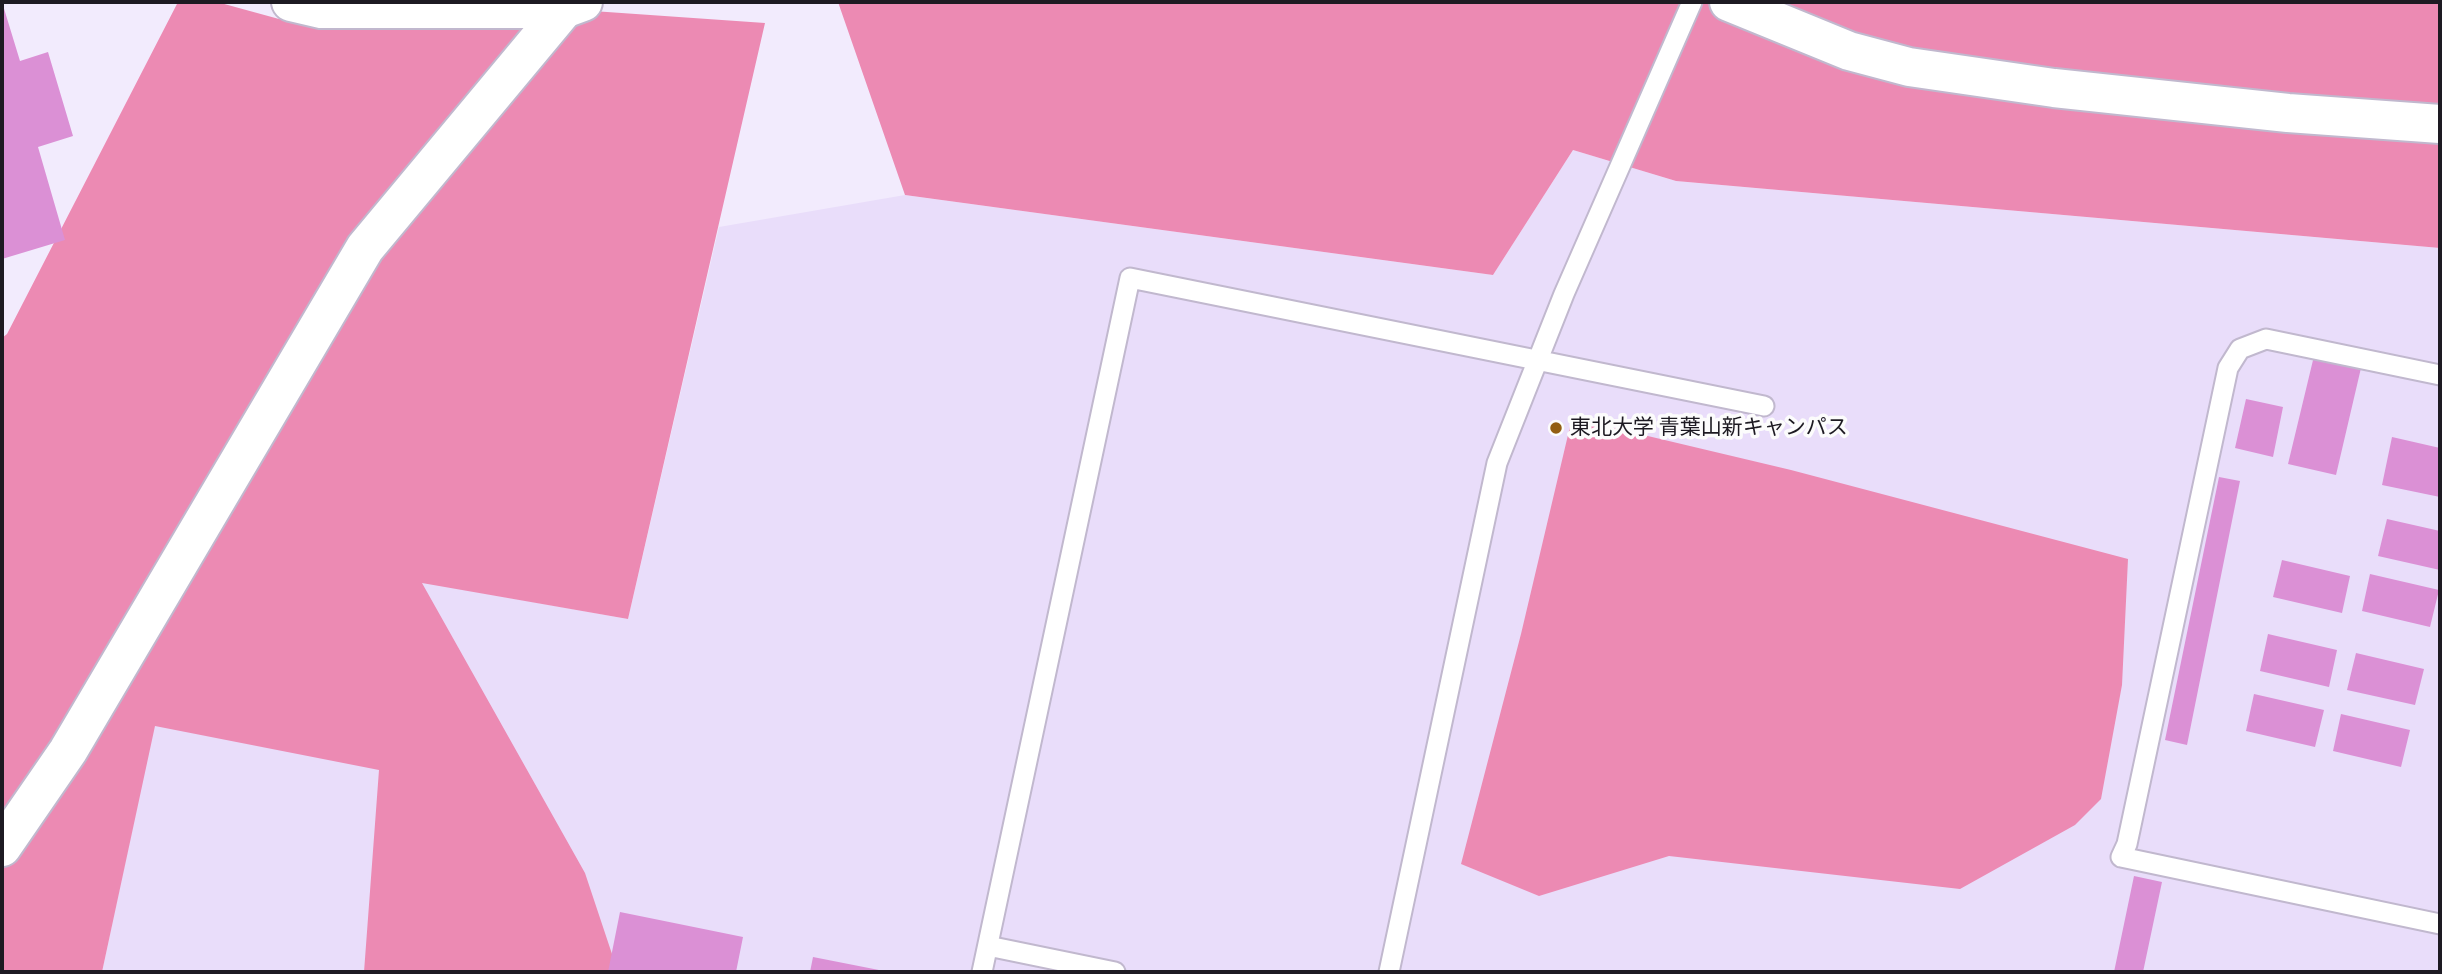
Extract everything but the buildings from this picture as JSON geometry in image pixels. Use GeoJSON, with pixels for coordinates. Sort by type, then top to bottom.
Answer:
{"type":"FeatureCollection","features":[{"type":"Feature","properties":{"kind":"street"},"geometry":{"type":"LineString","coordinates":[[291,2],[321,9],[573,6]]}},
{"type":"Feature","properties":{"kind":"street"},"geometry":{"type":"LineString","coordinates":[[1729,2],[1849,51],[1909,67],[2054,88],[2288,113],[2440,124]]}},
{"type":"Feature","properties":{"kind":"street"},"geometry":{"type":"LineString","coordinates":[[2,847],[68,751],[365,248],[573,6]]}},
{"type":"Feature","properties":{"kind":"lane"},"geometry":{"type":"LineString","coordinates":[[1389,972],[1497,463],[1538,359],[1692,2]]}},
{"type":"Feature","properties":{"kind":"lane"},"geometry":{"type":"LineString","coordinates":[[982,972],[1130,278],[1764,406]]}},
{"type":"Feature","properties":{"kind":"lane"},"geometry":{"type":"LineString","coordinates":[[2440,375],[2266,339],[2240,349],[2228,369],[2127,844],[2122,857],[2440,924]]}},
{"type":"Feature","properties":{"kind":"lane"},"geometry":{"type":"LineString","coordinates":[[988,946],[1115,972]]}},
{"type":"Feature","properties":{"kind":"shaded area"},"geometry":{"type":"Polygon","coordinates":[[[178,2],[217,2],[279,19],[564,9],[765,23],[628,619],[422,583],[585,873],[618,972],[364,972],[379,770],[155,726],[102,972],[2,972],[2,338],[7,334],[178,2]]]}},
{"type":"Feature","properties":{"kind":"shaded area"},"geometry":{"type":"Polygon","coordinates":[[[838,2],[2440,2],[2440,248],[1676,181],[1573,150],[1493,275],[905,195],[838,2]]]}},
{"type":"Feature","properties":{"kind":"shaded area","name":"東北大学 青葉山新キャンパス"},"geometry":{"type":"Polygon","coordinates":[[[1573,150],[1676,181],[2440,248],[2440,972],[102,972],[154,726],[421,582],[628,619],[719,227],[905,195],[1493,275],[1573,150]]]}},
{"type":"Feature","properties":{"kind":"shaded area"},"geometry":{"type":"Polygon","coordinates":[[[1572,418],[1791,470],[2128,559],[2122,685],[2101,799],[2075,825],[1960,889],[1669,856],[1539,896],[1461,864],[1521,634],[1572,418]]]}},
{"type":"Feature","properties":{"kind":"place","name":"東北大学 青葉山新キャンパス"},"geometry":{"type":"Point","coordinates":[1556,428]}}]}
